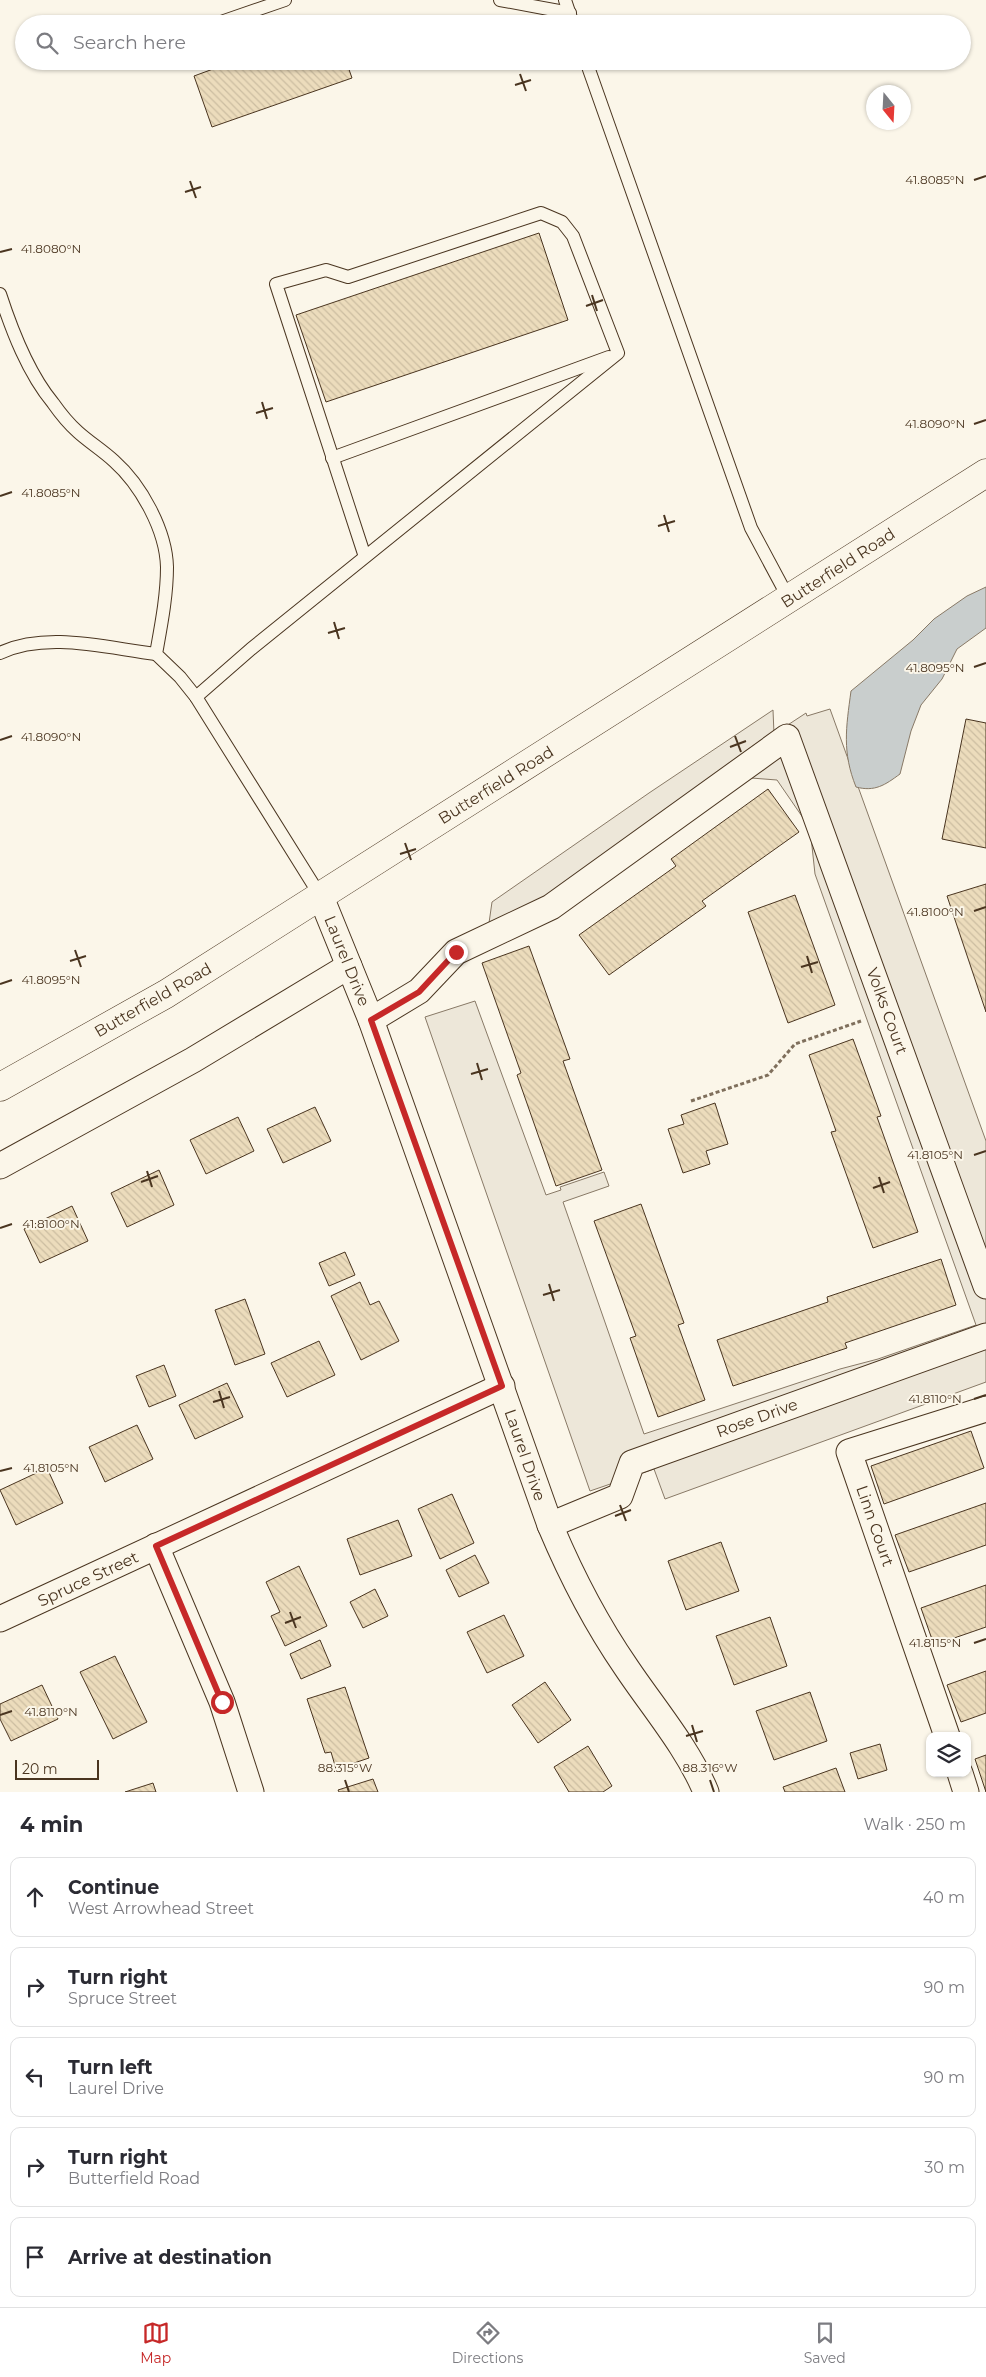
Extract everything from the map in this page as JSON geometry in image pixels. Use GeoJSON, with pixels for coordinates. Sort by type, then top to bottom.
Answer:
{"type":"FeatureCollection","features":[{"type":"Feature","properties":{"kind":"main road","name":"Butterfield Road"},"geometry":{"type":"LineString","coordinates":[[0,1087],[166,994],[986,473]]}},
{"type":"Feature","properties":{"kind":"street","name":"Volks Court"},"geometry":{"type":"LineString","coordinates":[[371,1020],[419,992],[456,952],[551,907],[787,737],[986,1286]]}},
{"type":"Feature","properties":{"kind":"street","name":"Laurel Drive"},"geometry":{"type":"LineString","coordinates":[[320,897],[371,1020],[550,1525],[575,1583],[625,1666],[668,1725],[706,1792]]}},
{"type":"Feature","properties":{"kind":"street"},"geometry":{"type":"LineString","coordinates":[[0,1166],[193,1060],[349,966]]}},
{"type":"Feature","properties":{"kind":"street","name":"Rose Drive"},"geometry":{"type":"LineString","coordinates":[[550,1525],[620,1496],[632,1463],[986,1336]]}},
{"type":"Feature","properties":{"kind":"street","name":"Spruce Street"},"geometry":{"type":"LineString","coordinates":[[0,1619],[502,1386]]}},
{"type":"Feature","properties":{"kind":"street","name":"Linn Court"},"geometry":{"type":"LineString","coordinates":[[946,1732],[850,1452],[986,1409]]}},
{"type":"Feature","properties":{"kind":"street"},"geometry":{"type":"LineString","coordinates":[[156,1546],[222,1702],[251,1792]]}},
{"type":"Feature","properties":{"kind":"street"},"geometry":{"type":"LineString","coordinates":[[961,1777],[966,1792]]}},
{"type":"Feature","properties":{"kind":"lane"},"geometry":{"type":"LineString","coordinates":[[241,15],[285,0]]}},
{"type":"Feature","properties":{"kind":"lane"},"geometry":{"type":"LineString","coordinates":[[500,0],[559,15]]}},
{"type":"Feature","properties":{"kind":"lane"},"geometry":{"type":"LineString","coordinates":[[565,0],[570,15]]}},
{"type":"Feature","properties":{"kind":"lane"},"geometry":{"type":"LineString","coordinates":[[589,70],[751,528],[789,599]]}},
{"type":"Feature","properties":{"kind":"lane"},"geometry":{"type":"LineString","coordinates":[[365,557],[276,284],[326,270],[348,276],[541,213],[562,222],[573,236],[618,353]]}},
{"type":"Feature","properties":{"kind":"lane"},"geometry":{"type":"LineString","coordinates":[[0,294],[8,320],[28,364],[51,402],[77,432],[121,469],[141,491],[157,521],[167,566],[164,609],[156,654]]}},
{"type":"Feature","properties":{"kind":"lane"},"geometry":{"type":"LineString","coordinates":[[196,697],[251,649],[618,353]]}},
{"type":"Feature","properties":{"kind":"lane"},"geometry":{"type":"LineString","coordinates":[[332,458],[618,353]]}},
{"type":"Feature","properties":{"kind":"lane"},"geometry":{"type":"LineString","coordinates":[[0,653],[13,647],[52,641],[156,654],[180,677],[196,697],[320,897]]}},
{"type":"Feature","properties":{"kind":"path"},"geometry":{"type":"LineString","coordinates":[[691,1101],[768,1075],[794,1044],[861,1020]]}},
{"type":"Feature","properties":{"kind":"shaded area"},"geometry":{"type":"Polygon","coordinates":[[[986,587],[986,628],[957,649],[942,679],[921,705],[911,731],[900,774],[874,788],[856,787],[849,762],[846,740],[851,691],[913,640],[934,619],[967,596],[986,587]]]}},
{"type":"Feature","properties":{"kind":"shaded area"},"geometry":{"type":"Polygon","coordinates":[[[830,709],[986,1141],[986,1382],[665,1499],[654,1469],[590,1491],[425,1017],[475,1001],[546,1195],[561,1190],[560,1187],[604,1172],[609,1186],[563,1202],[644,1434],[840,1369],[878,1359],[976,1325],[815,874],[810,828],[777,780],[751,778],[485,951],[492,902],[773,710],[774,734],[806,713],[807,716],[830,709]]]}},
{"type":"Feature","properties":{"kind":"building"},"geometry":{"type":"Polygon","coordinates":[[[210,70],[349,70],[352,78],[212,127],[194,76],[210,70]]]}},
{"type":"Feature","properties":{"kind":"building"},"geometry":{"type":"Polygon","coordinates":[[[539,233],[568,320],[326,402],[296,315],[539,233]]]}},
{"type":"Feature","properties":{"kind":"building"},"geometry":{"type":"Polygon","coordinates":[[[966,719],[986,723],[986,848],[942,839],[966,719]]]}},
{"type":"Feature","properties":{"kind":"building"},"geometry":{"type":"Polygon","coordinates":[[[768,789],[799,832],[702,901],[706,906],[609,975],[579,935],[676,866],[671,859],[768,789]]]}},
{"type":"Feature","properties":{"kind":"building"},"geometry":{"type":"Polygon","coordinates":[[[986,884],[986,1012],[947,896],[986,884]]]}},
{"type":"Feature","properties":{"kind":"building"},"geometry":{"type":"Polygon","coordinates":[[[795,895],[835,1005],[788,1023],[748,912],[795,895]]]}},
{"type":"Feature","properties":{"kind":"building"},"geometry":{"type":"Polygon","coordinates":[[[529,946],[570,1059],[563,1061],[602,1170],[556,1186],[517,1075],[521,1073],[482,963],[529,946]]]}},
{"type":"Feature","properties":{"kind":"building"},"geometry":{"type":"Polygon","coordinates":[[[853,1039],[881,1116],[877,1117],[918,1232],[873,1248],[831,1132],[836,1131],[809,1055],[853,1039]]]}},
{"type":"Feature","properties":{"kind":"building"},"geometry":{"type":"Polygon","coordinates":[[[715,1103],[728,1144],[706,1151],[710,1164],[683,1173],[668,1129],[684,1124],[681,1115],[715,1103]]]}},
{"type":"Feature","properties":{"kind":"building"},"geometry":{"type":"Polygon","coordinates":[[[315,1107],[331,1141],[283,1163],[267,1129],[315,1107]]]}},
{"type":"Feature","properties":{"kind":"building"},"geometry":{"type":"Polygon","coordinates":[[[238,1117],[254,1151],[206,1174],[190,1140],[238,1117]]]}},
{"type":"Feature","properties":{"kind":"building"},"geometry":{"type":"Polygon","coordinates":[[[159,1170],[174,1205],[127,1227],[111,1193],[159,1170]]]}},
{"type":"Feature","properties":{"kind":"building"},"geometry":{"type":"Polygon","coordinates":[[[641,1204],[684,1323],[678,1325],[705,1400],[658,1417],[630,1338],[636,1336],[594,1221],[641,1204]]]}},
{"type":"Feature","properties":{"kind":"building"},"geometry":{"type":"Polygon","coordinates":[[[72,1206],[88,1241],[40,1263],[24,1229],[72,1206]]]}},
{"type":"Feature","properties":{"kind":"building"},"geometry":{"type":"Polygon","coordinates":[[[345,1252],[355,1275],[329,1286],[319,1263],[345,1252]]]}},
{"type":"Feature","properties":{"kind":"building"},"geometry":{"type":"Polygon","coordinates":[[[941,1259],[956,1305],[845,1343],[847,1348],[733,1386],[717,1340],[828,1302],[827,1297],[941,1259]]]}},
{"type":"Feature","properties":{"kind":"building"},"geometry":{"type":"Polygon","coordinates":[[[360,1282],[370,1305],[379,1301],[399,1341],[361,1360],[331,1296],[360,1282]]]}},
{"type":"Feature","properties":{"kind":"building"},"geometry":{"type":"Polygon","coordinates":[[[245,1299],[265,1354],[235,1365],[215,1310],[245,1299]]]}},
{"type":"Feature","properties":{"kind":"building"},"geometry":{"type":"Polygon","coordinates":[[[319,1341],[335,1375],[287,1397],[271,1363],[319,1341]]]}},
{"type":"Feature","properties":{"kind":"building"},"geometry":{"type":"Polygon","coordinates":[[[164,1365],[176,1396],[149,1407],[136,1376],[164,1365]]]}},
{"type":"Feature","properties":{"kind":"building"},"geometry":{"type":"Polygon","coordinates":[[[227,1383],[243,1417],[195,1439],[179,1405],[227,1383]]]}},
{"type":"Feature","properties":{"kind":"building"},"geometry":{"type":"Polygon","coordinates":[[[137,1425],[153,1459],[105,1482],[89,1447],[137,1425]]]}},
{"type":"Feature","properties":{"kind":"building"},"geometry":{"type":"Polygon","coordinates":[[[971,1431],[984,1468],[884,1504],[871,1466],[971,1431]]]}},
{"type":"Feature","properties":{"kind":"building"},"geometry":{"type":"Polygon","coordinates":[[[47,1468],[63,1503],[16,1525],[0,1490],[47,1468]]]}},
{"type":"Feature","properties":{"kind":"building"},"geometry":{"type":"Polygon","coordinates":[[[452,1494],[474,1543],[440,1559],[418,1509],[452,1494]]]}},
{"type":"Feature","properties":{"kind":"building"},"geometry":{"type":"Polygon","coordinates":[[[986,1503],[986,1545],[909,1572],[895,1535],[986,1503]]]}},
{"type":"Feature","properties":{"kind":"building"},"geometry":{"type":"Polygon","coordinates":[[[398,1520],[412,1556],[360,1575],[347,1539],[398,1520]]]}},
{"type":"Feature","properties":{"kind":"building"},"geometry":{"type":"Polygon","coordinates":[[[721,1542],[739,1591],[686,1610],[668,1561],[721,1542]]]}},
{"type":"Feature","properties":{"kind":"building"},"geometry":{"type":"Polygon","coordinates":[[[475,1555],[489,1583],[459,1597],[446,1570],[475,1555]]]}},
{"type":"Feature","properties":{"kind":"building"},"geometry":{"type":"Polygon","coordinates":[[[299,1566],[327,1626],[285,1646],[271,1616],[280,1612],[266,1582],[299,1566]]]}},
{"type":"Feature","properties":{"kind":"building"},"geometry":{"type":"Polygon","coordinates":[[[986,1585],[986,1627],[934,1645],[921,1608],[986,1585]]]}},
{"type":"Feature","properties":{"kind":"building"},"geometry":{"type":"Polygon","coordinates":[[[375,1589],[388,1616],[363,1628],[350,1602],[375,1589]]]}},
{"type":"Feature","properties":{"kind":"building"},"geometry":{"type":"Polygon","coordinates":[[[504,1615],[524,1656],[487,1673],[467,1632],[504,1615]]]}},
{"type":"Feature","properties":{"kind":"building"},"geometry":{"type":"Polygon","coordinates":[[[770,1617],[787,1666],[734,1685],[716,1636],[770,1617]]]}},
{"type":"Feature","properties":{"kind":"building"},"geometry":{"type":"Polygon","coordinates":[[[320,1640],[331,1666],[301,1679],[290,1654],[320,1640]]]}},
{"type":"Feature","properties":{"kind":"building"},"geometry":{"type":"Polygon","coordinates":[[[115,1656],[147,1722],[113,1739],[80,1672],[115,1656]]]}},
{"type":"Feature","properties":{"kind":"building"},"geometry":{"type":"Polygon","coordinates":[[[986,1671],[986,1713],[961,1722],[947,1685],[986,1671]]]}},
{"type":"Feature","properties":{"kind":"building"},"geometry":{"type":"Polygon","coordinates":[[[545,1682],[571,1720],[538,1743],[512,1705],[545,1682]]]}},
{"type":"Feature","properties":{"kind":"building"},"geometry":{"type":"Polygon","coordinates":[[[42,1685],[58,1719],[11,1741],[0,1719],[0,1704],[42,1685]]]}},
{"type":"Feature","properties":{"kind":"building"},"geometry":{"type":"Polygon","coordinates":[[[345,1687],[369,1758],[336,1769],[331,1752],[325,1753],[307,1699],[345,1687]]]}},
{"type":"Feature","properties":{"kind":"building"},"geometry":{"type":"Polygon","coordinates":[[[810,1692],[827,1741],[774,1760],[756,1711],[810,1692]]]}},
{"type":"Feature","properties":{"kind":"building"},"geometry":{"type":"Polygon","coordinates":[[[880,1744],[887,1770],[858,1779],[850,1753],[880,1744]]]}},
{"type":"Feature","properties":{"kind":"building"},"geometry":{"type":"Polygon","coordinates":[[[588,1746],[612,1786],[603,1792],[569,1792],[554,1767],[588,1746]]]}},
{"type":"Feature","properties":{"kind":"building"},"geometry":{"type":"Polygon","coordinates":[[[986,1755],[986,1792],[975,1759],[986,1755]]]}},
{"type":"Feature","properties":{"kind":"building"},"geometry":{"type":"Polygon","coordinates":[[[836,1768],[845,1792],[785,1792],[783,1787],[836,1768]]]}},
{"type":"Feature","properties":{"kind":"building"},"geometry":{"type":"Polygon","coordinates":[[[373,1779],[378,1792],[339,1792],[338,1790],[373,1779]]]}},
{"type":"Feature","properties":{"kind":"building"},"geometry":{"type":"Polygon","coordinates":[[[153,1783],[156,1792],[125,1792],[153,1783]]]}},
{"type":"Feature","properties":{"kind":"route"},"geometry":{"type":"LineString","coordinates":[[222,1702],[156,1546],[502,1386],[371,1020],[419,992],[456,952]]}}]}
